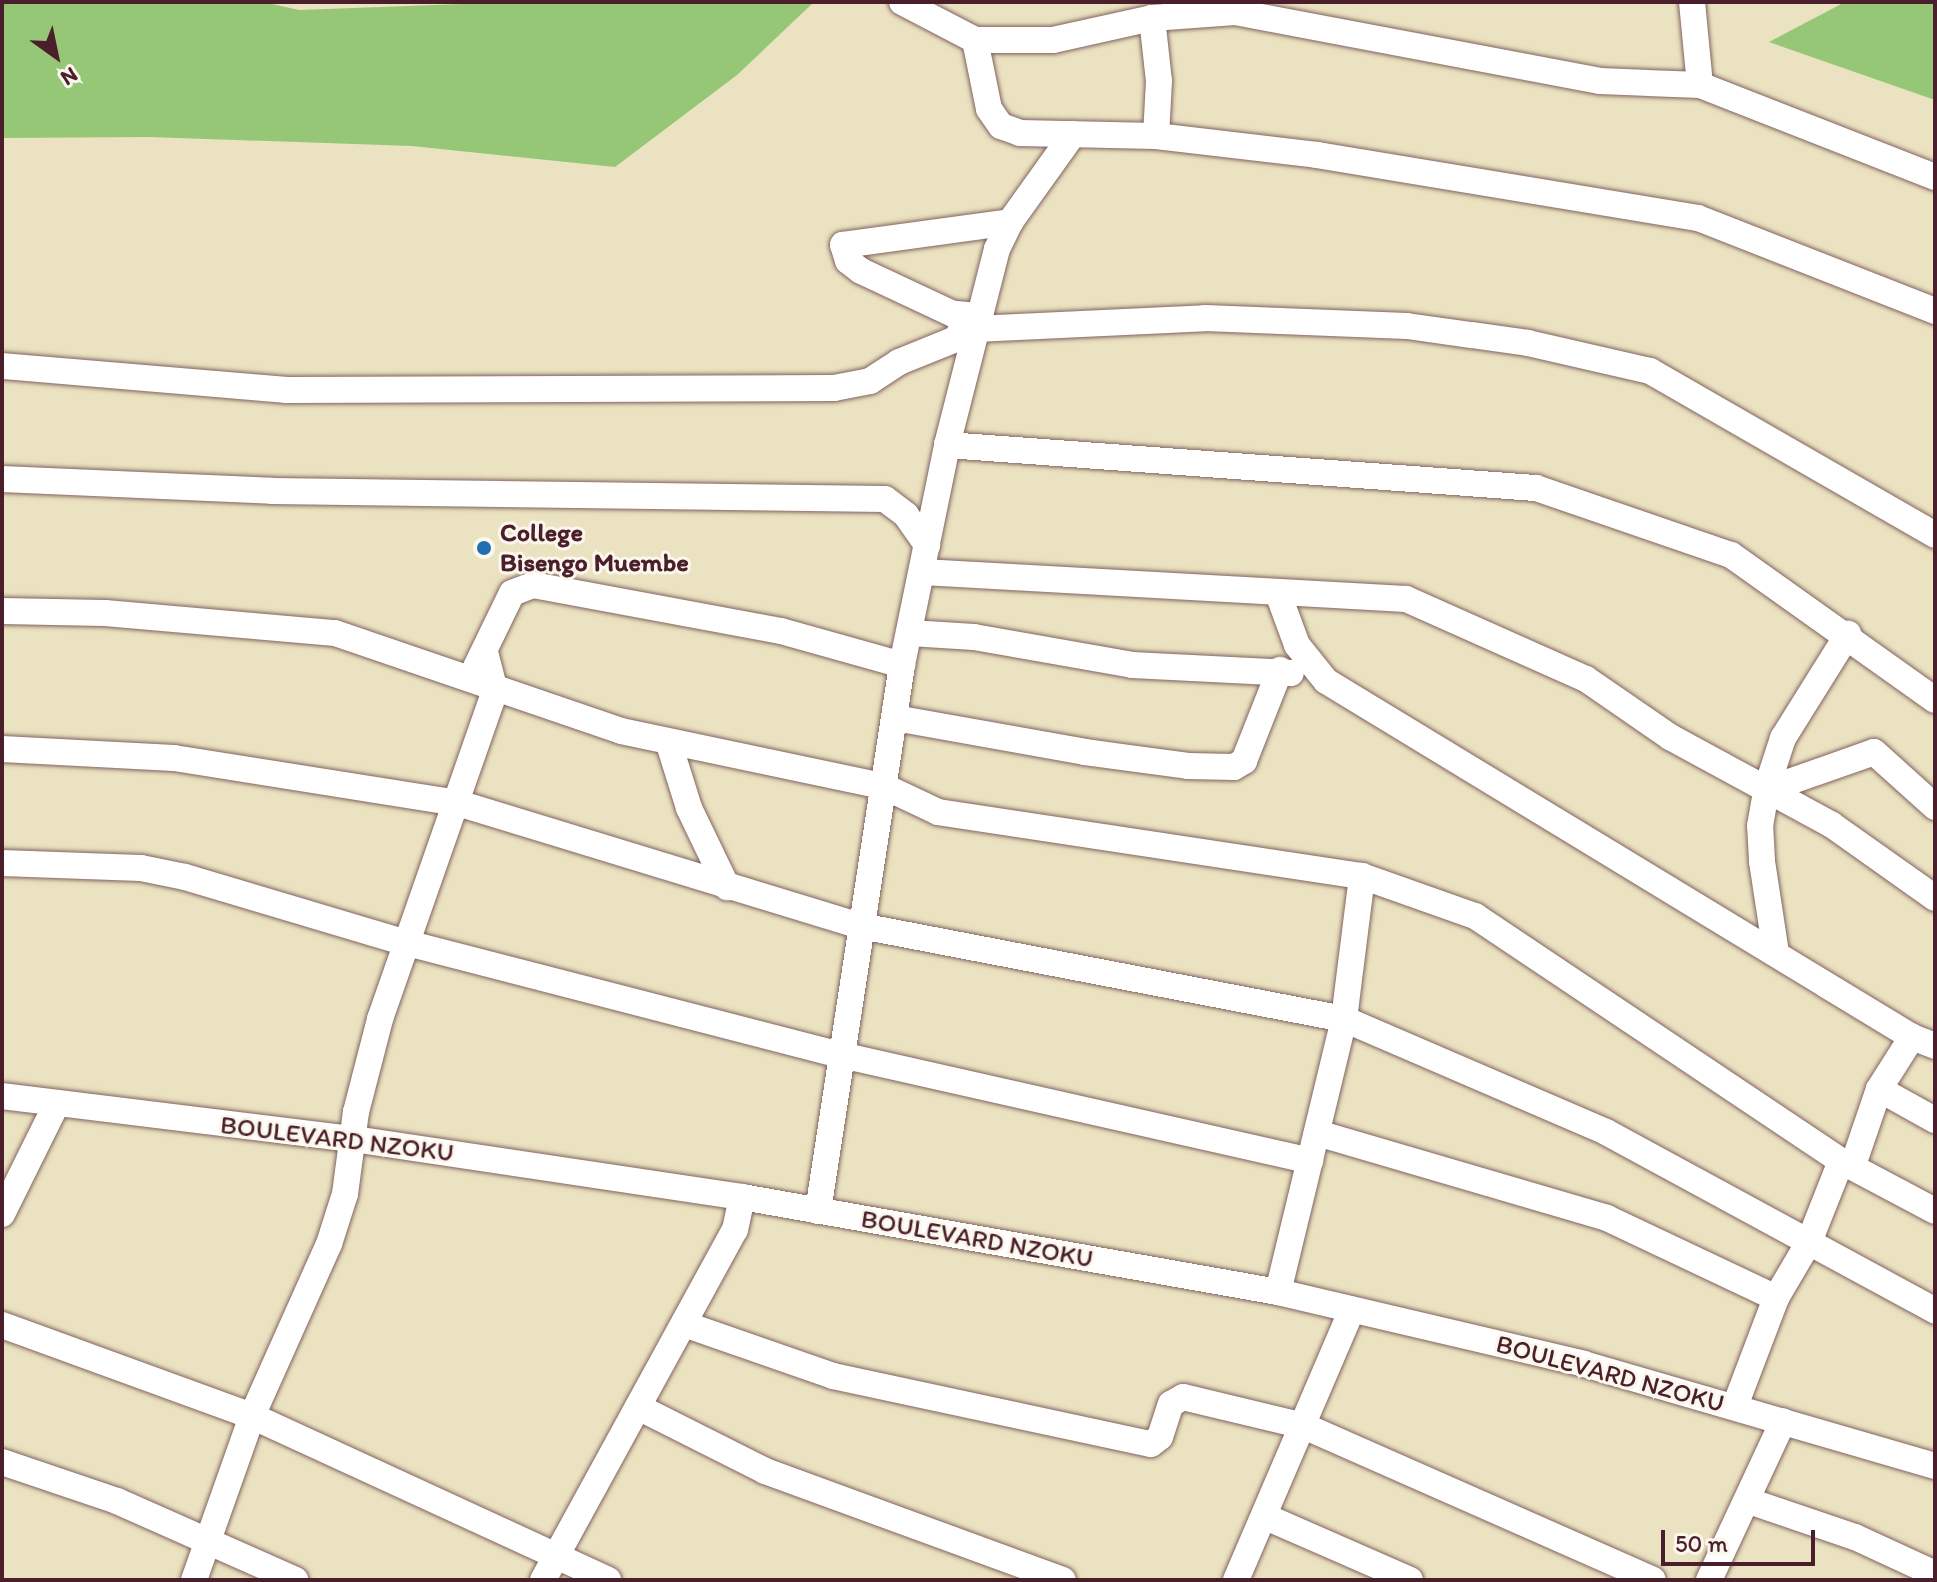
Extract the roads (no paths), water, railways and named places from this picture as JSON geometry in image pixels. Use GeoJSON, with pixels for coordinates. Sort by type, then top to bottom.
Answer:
{"type":"FeatureCollection","features":[{"type":"Feature","properties":{"kind":"street"},"geometry":{"type":"LineString","coordinates":[[902,2],[975,40],[1053,40],[1152,18],[1235,12],[1600,81],[1700,85],[1935,177]]}},
{"type":"Feature","properties":{"kind":"street"},"geometry":{"type":"LineString","coordinates":[[1692,2],[1700,85]]}},
{"type":"Feature","properties":{"kind":"street"},"geometry":{"type":"LineString","coordinates":[[1152,18],[1159,81],[1156,136]]}},
{"type":"Feature","properties":{"kind":"street"},"geometry":{"type":"LineString","coordinates":[[975,40],[989,109],[1001,126],[1020,133],[1156,136],[1317,155],[1698,218],[1935,311]]}},
{"type":"Feature","properties":{"kind":"street"},"geometry":{"type":"LineString","coordinates":[[818,1211],[902,665],[974,321],[1010,222],[1073,134]]}},
{"type":"Feature","properties":{"kind":"street"},"geometry":{"type":"LineString","coordinates":[[1010,222],[843,245],[848,261],[861,271],[974,321],[1205,318],[1407,326],[1528,343],[1650,371],[1935,535]]}},
{"type":"Feature","properties":{"kind":"street"},"geometry":{"type":"LineString","coordinates":[[2,366],[286,390],[834,388],[870,381],[899,362],[960,337],[974,321]]}},
{"type":"Feature","properties":{"kind":"street"},"geometry":{"type":"LineString","coordinates":[[947,445],[1536,488],[1731,555],[1848,634],[1935,700]]}},
{"type":"Feature","properties":{"kind":"street"},"geometry":{"type":"LineString","coordinates":[[2,479],[272,491],[885,499],[906,515],[927,545]]}},
{"type":"Feature","properties":{"kind":"street"},"geometry":{"type":"LineString","coordinates":[[922,572],[1279,596],[1406,599],[1586,679],[1670,737],[1769,788],[1935,898]]}},
{"type":"Feature","properties":{"kind":"street"},"geometry":{"type":"LineString","coordinates":[[467,680],[485,652],[489,632],[512,593],[533,585],[781,631],[902,665]]}},
{"type":"Feature","properties":{"kind":"street"},"geometry":{"type":"LineString","coordinates":[[1279,596],[1297,645],[1326,681]]}},
{"type":"Feature","properties":{"kind":"street"},"geometry":{"type":"LineString","coordinates":[[2,611],[105,613],[335,633],[495,691],[669,744],[883,786],[938,812],[1362,876],[1475,916],[1847,1163],[1935,1211]]}},
{"type":"Feature","properties":{"kind":"street"},"geometry":{"type":"LineString","coordinates":[[910,633],[974,637],[1132,665],[1280,670],[1326,681],[1924,1042],[1879,1089],[1809,1242],[1776,1298],[1735,1406]]}},
{"type":"Feature","properties":{"kind":"street"},"geometry":{"type":"LineString","coordinates":[[1776,953],[1760,826],[1783,738],[1848,634]]}},
{"type":"Feature","properties":{"kind":"street"},"geometry":{"type":"LineString","coordinates":[[194,1580],[252,1416],[329,1244],[345,1194],[361,1085],[495,691],[485,652]]}},
{"type":"Feature","properties":{"kind":"street"},"geometry":{"type":"LineString","coordinates":[[895,718],[1085,752],[1234,767],[1244,761],[1280,670]]}},
{"type":"Feature","properties":{"kind":"street"},"geometry":{"type":"LineString","coordinates":[[669,744],[689,808],[727,887]]}},
{"type":"Feature","properties":{"kind":"street"},"geometry":{"type":"LineString","coordinates":[[2,749],[174,758],[458,803],[861,926],[1344,1019],[1606,1132],[1935,1311]]}},
{"type":"Feature","properties":{"kind":"street"},"geometry":{"type":"LineString","coordinates":[[1769,788],[1874,752],[1935,807]]}},
{"type":"Feature","properties":{"kind":"street"},"geometry":{"type":"LineString","coordinates":[[2,863],[141,868],[407,943],[841,1055],[1310,1161]]}},
{"type":"Feature","properties":{"kind":"street"},"geometry":{"type":"LineString","coordinates":[[1278,1292],[1344,1019],[1362,876]]}},
{"type":"Feature","properties":{"kind":"street"},"geometry":{"type":"LineString","coordinates":[[1879,1089],[1935,1120]]}},
{"type":"Feature","properties":{"kind":"street","name":"BOULEVARD NZOKU"},"geometry":{"type":"LineString","coordinates":[[2,1096],[354,1139],[742,1197],[1278,1292],[1584,1364],[1935,1466]]}},
{"type":"Feature","properties":{"kind":"street"},"geometry":{"type":"LineString","coordinates":[[2,1214],[56,1105]]}},
{"type":"Feature","properties":{"kind":"street"},"geometry":{"type":"LineString","coordinates":[[1317,1133],[1607,1218],[1776,1298]]}},
{"type":"Feature","properties":{"kind":"street"},"geometry":{"type":"LineString","coordinates":[[543,1580],[735,1230],[742,1197]]}},
{"type":"Feature","properties":{"kind":"street"},"geometry":{"type":"LineString","coordinates":[[1236,1580],[1266,1517],[1352,1310]]}},
{"type":"Feature","properties":{"kind":"street"},"geometry":{"type":"LineString","coordinates":[[684,1324],[833,1376],[1151,1444],[1160,1437],[1171,1404],[1183,1397],[1304,1426],[1616,1573],[1653,1580]]}},
{"type":"Feature","properties":{"kind":"street"},"geometry":{"type":"LineString","coordinates":[[2,1325],[252,1416],[608,1580]]}},
{"type":"Feature","properties":{"kind":"street"},"geometry":{"type":"LineString","coordinates":[[638,1407],[765,1471],[1063,1580]]}},
{"type":"Feature","properties":{"kind":"street"},"geometry":{"type":"LineString","coordinates":[[1709,1580],[1749,1501],[1783,1421]]}},
{"type":"Feature","properties":{"kind":"street"},"geometry":{"type":"LineString","coordinates":[[2,1462],[117,1501],[295,1580]]}},
{"type":"Feature","properties":{"kind":"street"},"geometry":{"type":"LineString","coordinates":[[1749,1501],[1842,1532],[1935,1574]]}},
{"type":"Feature","properties":{"kind":"street"},"geometry":{"type":"LineString","coordinates":[[1266,1517],[1410,1580]]}},
{"type":"Feature","properties":{"kind":"place","name":"College Bisengo Muembe"},"geometry":{"type":"Point","coordinates":[484,548]}}]}
